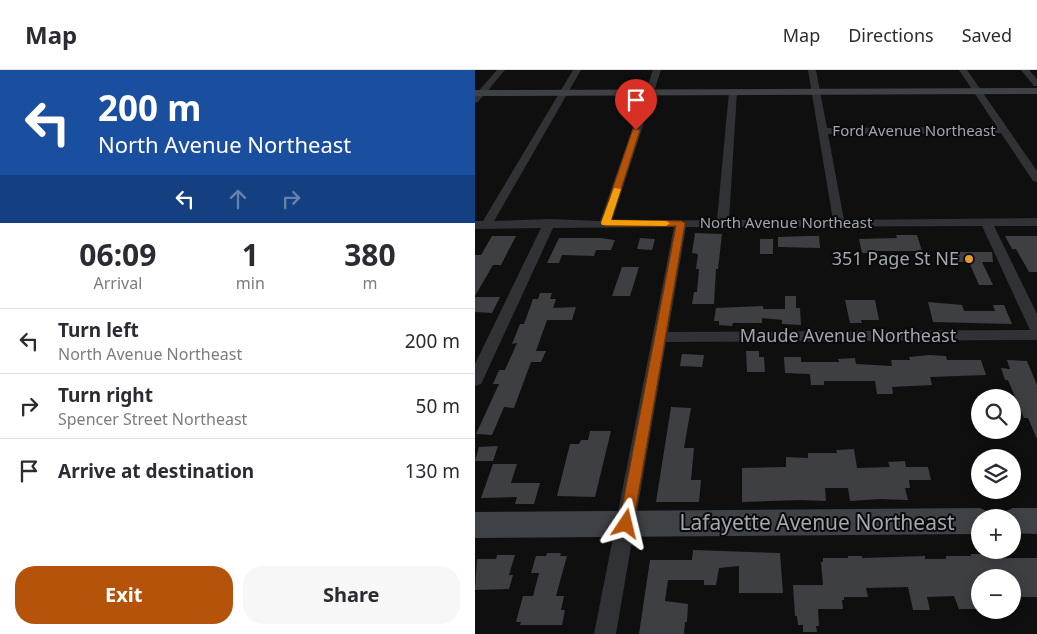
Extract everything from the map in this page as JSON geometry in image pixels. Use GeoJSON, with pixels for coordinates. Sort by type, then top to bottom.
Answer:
{"type":"FeatureCollection","features":[{"type":"Feature","properties":{"kind":"street"},"geometry":{"type":"LineString","coordinates":[[477,95],[501,70]]}},
{"type":"Feature","properties":{"kind":"street"},"geometry":{"type":"LineString","coordinates":[[481,224],[577,70]]}},
{"type":"Feature","properties":{"kind":"street"},"geometry":{"type":"LineString","coordinates":[[605,223],[657,70]]}},
{"type":"Feature","properties":{"kind":"street"},"geometry":{"type":"LineString","coordinates":[[812,70],[839,223]]}},
{"type":"Feature","properties":{"kind":"street"},"geometry":{"type":"LineString","coordinates":[[963,70],[1037,179]]}},
{"type":"Feature","properties":{"kind":"street"},"geometry":{"type":"LineString","coordinates":[[1025,70],[1037,84]]}},
{"type":"Feature","properties":{"kind":"street"},"geometry":{"type":"LineString","coordinates":[[477,95],[563,92],[1037,91]]}},
{"type":"Feature","properties":{"kind":"street"},"geometry":{"type":"LineString","coordinates":[[723,223],[733,92]]}},
{"type":"Feature","properties":{"kind":"street","name":"Ford Avenue Northeast"},"geometry":{"type":"LineString","coordinates":[[824,131],[1003,130]]}},
{"type":"Feature","properties":{"kind":"street"},"geometry":{"type":"LineString","coordinates":[[986,222],[1037,328]]}},
{"type":"Feature","properties":{"kind":"street","name":"North Avenue Northeast"},"geometry":{"type":"LineString","coordinates":[[481,224],[1037,222]]}},
{"type":"Feature","properties":{"kind":"street"},"geometry":{"type":"LineString","coordinates":[[475,380],[549,223]]}},
{"type":"Feature","properties":{"kind":"street"},"geometry":{"type":"LineString","coordinates":[[605,634],[681,223]]}},
{"type":"Feature","properties":{"kind":"street","name":"Maude Avenue Northeast"},"geometry":{"type":"LineString","coordinates":[[659,337],[1037,335]]}},
{"type":"Feature","properties":{"kind":"street","name":"Lafayette Avenue Northeast"},"geometry":{"type":"LineString","coordinates":[[475,525],[971,521]]}},
{"type":"Feature","properties":{"kind":"street"},"geometry":{"type":"LineString","coordinates":[[1021,521],[1037,521]]}},
{"type":"Feature","properties":{"kind":"building"},"geometry":{"type":"Polygon","coordinates":[[[695,233],[722,234],[718,269],[716,269],[714,304],[692,304],[694,292],[697,292],[699,269],[696,269],[698,254],[692,253],[695,233]]]}},
{"type":"Feature","properties":{"kind":"building"},"geometry":{"type":"Polygon","coordinates":[[[896,235],[917,235],[922,251],[874,251],[874,253],[862,253],[859,239],[897,238],[896,235]]]}},
{"type":"Feature","properties":{"kind":"building"},"geometry":{"type":"Polygon","coordinates":[[[492,236],[516,236],[501,265],[493,265],[475,296],[475,255],[481,255],[492,236]]]}},
{"type":"Feature","properties":{"kind":"building"},"geometry":{"type":"Polygon","coordinates":[[[819,236],[820,248],[778,247],[778,237],[819,236]]]}},
{"type":"Feature","properties":{"kind":"building"},"geometry":{"type":"Polygon","coordinates":[[[1005,236],[1037,236],[1037,272],[1029,272],[1016,249],[1012,249],[1005,236]]]}},
{"type":"Feature","properties":{"kind":"building"},"geometry":{"type":"Polygon","coordinates":[[[559,238],[615,240],[611,250],[596,250],[594,256],[562,255],[559,263],[547,263],[559,238]]]}},
{"type":"Feature","properties":{"kind":"building"},"geometry":{"type":"Polygon","coordinates":[[[640,238],[655,239],[652,250],[637,249],[640,238]]]}},
{"type":"Feature","properties":{"kind":"building"},"geometry":{"type":"Polygon","coordinates":[[[760,239],[773,239],[773,254],[760,254],[760,239]]]}},
{"type":"Feature","properties":{"kind":"building"},"geometry":{"type":"Polygon","coordinates":[[[952,252],[992,252],[993,262],[982,262],[993,285],[979,285],[969,262],[956,262],[952,252]]]}},
{"type":"Feature","properties":{"kind":"building"},"geometry":{"type":"Polygon","coordinates":[[[622,267],[639,267],[630,296],[612,296],[622,267]]]}},
{"type":"Feature","properties":{"kind":"building"},"geometry":{"type":"Polygon","coordinates":[[[540,293],[552,293],[550,299],[556,299],[553,308],[576,307],[572,320],[547,320],[536,351],[546,351],[541,362],[531,362],[514,408],[504,407],[492,435],[476,434],[499,384],[493,384],[499,370],[505,370],[517,343],[512,344],[520,324],[524,324],[533,299],[538,299],[540,293]]]}},
{"type":"Feature","properties":{"kind":"building"},"geometry":{"type":"Polygon","coordinates":[[[785,296],[796,296],[796,308],[800,308],[801,325],[782,324],[782,320],[762,318],[762,323],[733,323],[732,326],[719,325],[719,321],[714,321],[716,308],[763,306],[763,309],[785,309],[785,296]]]}},
{"type":"Feature","properties":{"kind":"building"},"geometry":{"type":"Polygon","coordinates":[[[475,297],[500,297],[492,313],[475,312],[475,297]]]}},
{"type":"Feature","properties":{"kind":"building"},"geometry":{"type":"Polygon","coordinates":[[[845,300],[875,300],[879,320],[861,320],[862,323],[850,323],[845,300]]]}},
{"type":"Feature","properties":{"kind":"building"},"geometry":{"type":"Polygon","coordinates":[[[928,302],[962,305],[964,311],[995,311],[993,305],[1004,305],[1012,324],[933,322],[928,302]]]}},
{"type":"Feature","properties":{"kind":"building"},"geometry":{"type":"Polygon","coordinates":[[[746,351],[759,351],[759,357],[764,357],[765,372],[747,372],[746,351]]]}},
{"type":"Feature","properties":{"kind":"building"},"geometry":{"type":"Polygon","coordinates":[[[682,354],[704,355],[702,367],[680,366],[682,354]]]}},
{"type":"Feature","properties":{"kind":"building"},"geometry":{"type":"Polygon","coordinates":[[[946,356],[947,360],[981,360],[986,375],[930,377],[932,385],[892,387],[893,394],[877,394],[875,381],[824,381],[824,385],[811,385],[810,374],[785,373],[784,357],[801,357],[801,362],[839,362],[838,359],[855,358],[856,364],[892,366],[891,360],[910,360],[909,357],[946,356]]]}},
{"type":"Feature","properties":{"kind":"building"},"geometry":{"type":"Polygon","coordinates":[[[1007,360],[1027,361],[1037,385],[1037,439],[1028,418],[1024,418],[1021,411],[1021,389],[1012,389],[1008,380],[1005,380],[1001,368],[1010,369],[1007,360]]]}},
{"type":"Feature","properties":{"kind":"building"},"geometry":{"type":"Polygon","coordinates":[[[671,407],[691,408],[684,448],[694,448],[691,480],[701,480],[699,502],[656,502],[671,407]]]}},
{"type":"Feature","properties":{"kind":"building"},"geometry":{"type":"Polygon","coordinates":[[[590,431],[611,431],[595,497],[557,496],[570,444],[579,444],[581,440],[588,440],[590,431]]]}},
{"type":"Feature","properties":{"kind":"building"},"geometry":{"type":"Polygon","coordinates":[[[498,446],[493,461],[475,461],[479,447],[498,446]]]}},
{"type":"Feature","properties":{"kind":"building"},"geometry":{"type":"Polygon","coordinates":[[[854,449],[857,468],[890,467],[888,462],[905,461],[906,467],[928,467],[931,480],[909,480],[910,488],[905,488],[908,500],[850,501],[848,488],[825,488],[826,501],[742,502],[742,468],[786,467],[786,457],[808,458],[808,453],[837,453],[836,450],[854,449]]]}},
{"type":"Feature","properties":{"kind":"building"},"geometry":{"type":"Polygon","coordinates":[[[493,464],[517,464],[511,483],[540,483],[534,504],[515,504],[517,497],[481,498],[493,464]]]}},
{"type":"Feature","properties":{"kind":"building"},"geometry":{"type":"Polygon","coordinates":[[[693,550],[780,553],[783,593],[739,593],[739,566],[719,568],[716,585],[704,585],[704,580],[668,580],[665,601],[688,604],[684,634],[639,634],[650,560],[692,560],[693,550]]]}},
{"type":"Feature","properties":{"kind":"building"},"geometry":{"type":"Polygon","coordinates":[[[547,553],[561,553],[560,556],[567,556],[556,596],[564,596],[561,610],[565,610],[562,625],[520,625],[521,622],[516,622],[523,596],[533,596],[539,573],[531,573],[536,556],[546,556],[547,553]]]}},
{"type":"Feature","properties":{"kind":"building"},"geometry":{"type":"Polygon","coordinates":[[[497,555],[515,555],[509,575],[513,575],[509,589],[475,590],[477,559],[496,559],[497,555]]]}},
{"type":"Feature","properties":{"kind":"building"},"geometry":{"type":"Polygon","coordinates":[[[848,556],[862,556],[862,558],[925,556],[925,559],[946,559],[946,556],[971,556],[971,559],[1037,558],[1037,597],[1021,597],[1021,569],[971,569],[971,609],[959,609],[954,596],[927,597],[930,610],[913,610],[908,587],[866,588],[868,597],[844,597],[844,600],[842,600],[843,609],[818,609],[819,626],[816,626],[817,632],[803,632],[803,625],[798,625],[797,616],[795,616],[793,585],[823,585],[821,562],[823,562],[823,558],[848,558],[848,556]]]}},
{"type":"Feature","properties":{"kind":"slow traffic"},"geometry":{"type":"LineString","coordinates":[[616,189],[605,223],[666,223]]}},
{"type":"Feature","properties":{"kind":"place","name":"351 Page St NE"},"geometry":{"type":"Point","coordinates":[969,259]}},
{"type":"Feature","properties":{"kind":"route"},"geometry":{"type":"LineString","coordinates":[[626,524],[681,223],[605,223],[636,130]]}}]}
